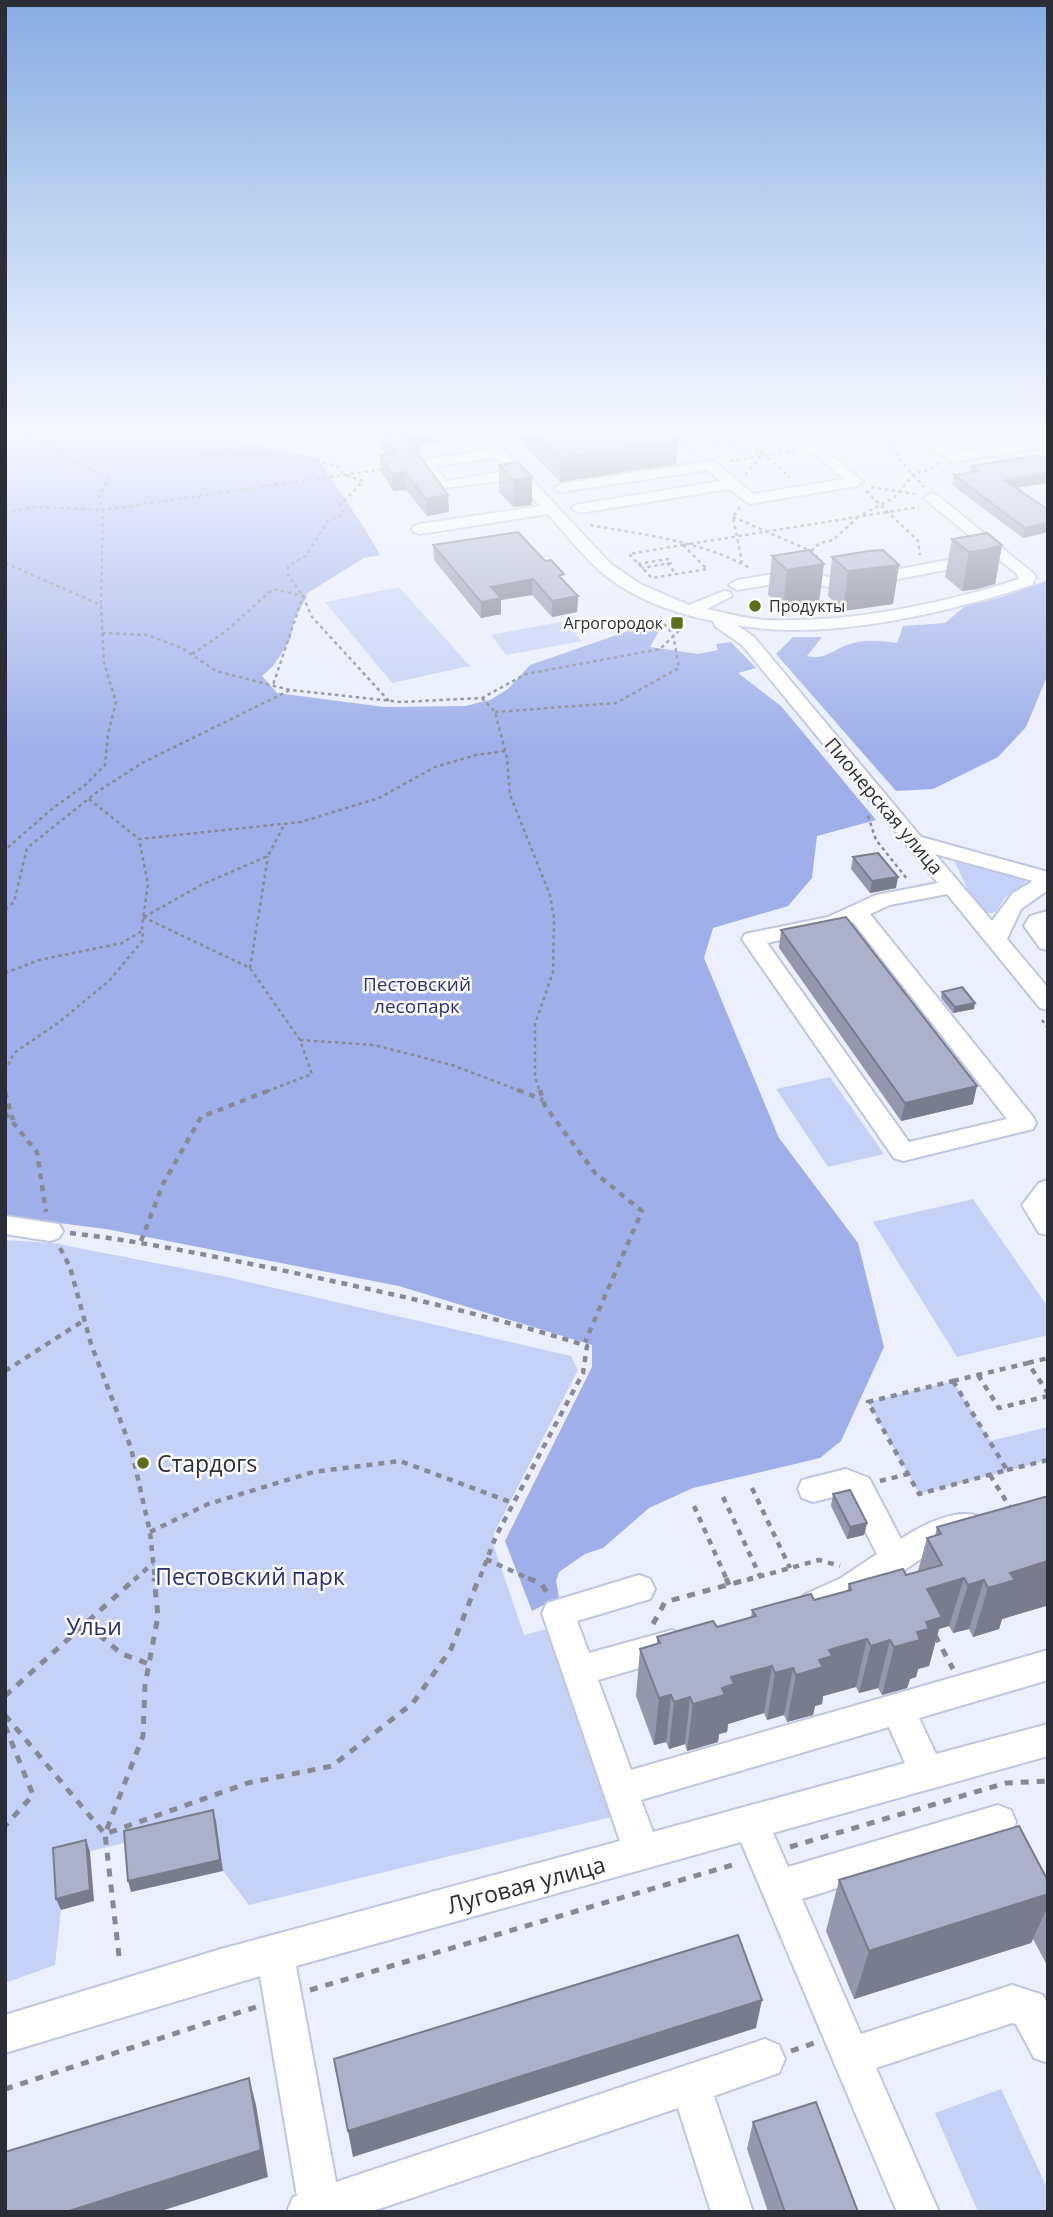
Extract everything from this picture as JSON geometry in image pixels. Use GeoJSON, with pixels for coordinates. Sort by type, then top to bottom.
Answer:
{"type":"FeatureCollection","features":[{"type":"Feature","properties":{"kind":"street"},"geometry":{"type":"LineString","coordinates":[[579,538],[620,580],[689,611],[713,611],[722,614],[714,617]]}},
{"type":"Feature","properties":{"kind":"street"},"geometry":{"type":"LineString","coordinates":[[982,538],[1028,577],[1026,582]]}},
{"type":"Feature","properties":{"kind":"street"},"geometry":{"type":"LineString","coordinates":[[689,611],[730,590],[766,580],[798,575],[844,584],[1004,555]]}},
{"type":"Feature","properties":{"kind":"street"},"geometry":{"type":"LineString","coordinates":[[714,617],[763,625],[872,618],[989,596],[1042,573]]}},
{"type":"Feature","properties":{"kind":"street"},"geometry":{"type":"LineString","coordinates":[[896,575],[933,607]]}},
{"type":"Feature","properties":{"kind":"street","name":"Пионерская улица"},"geometry":{"type":"LineString","coordinates":[[714,617],[748,641],[1048,1003]]}},
{"type":"Feature","properties":{"kind":"street"},"geometry":{"type":"LineString","coordinates":[[913,841],[1048,881]]}},
{"type":"Feature","properties":{"kind":"street"},"geometry":{"type":"LineString","coordinates":[[996,940],[1005,914],[1014,902],[1048,881]]}},
{"type":"Feature","properties":{"kind":"street"},"geometry":{"type":"LineString","coordinates":[[856,911],[1024,1123],[903,1152],[753,939],[834,922],[856,911],[884,901],[951,887]]}},
{"type":"Feature","properties":{"kind":"street"},"geometry":{"type":"LineString","coordinates":[[1048,917],[1038,921],[1035,926],[1048,943]]}},
{"type":"Feature","properties":{"kind":"street"},"geometry":{"type":"LineString","coordinates":[[1048,1189],[1035,1205],[1048,1226]]}},
{"type":"Feature","properties":{"kind":"street"},"geometry":{"type":"LineString","coordinates":[[5,1226],[50,1231]]}},
{"type":"Feature","properties":{"kind":"street"},"geometry":{"type":"LineString","coordinates":[[813,1489],[846,1481],[858,1487],[884,1566]]}},
{"type":"Feature","properties":{"kind":"street"},"geometry":{"type":"LineString","coordinates":[[788,1612],[831,1598],[927,1538],[1012,1511]]}},
{"type":"Feature","properties":{"kind":"street"},"geometry":{"type":"LineString","coordinates":[[639,1589],[558,1613],[642,1852]]}},
{"type":"Feature","properties":{"kind":"street"},"geometry":{"type":"LineString","coordinates":[[578,1671],[700,1637]]}},
{"type":"Feature","properties":{"kind":"street"},"geometry":{"type":"LineString","coordinates":[[620,1790],[1048,1665]]}},
{"type":"Feature","properties":{"kind":"street"},"geometry":{"type":"LineString","coordinates":[[898,1709],[928,1773]]}},
{"type":"Feature","properties":{"kind":"street","name":"Луговая улица"},"geometry":{"type":"LineString","coordinates":[[5,2034],[275,1954],[642,1852],[764,1855],[928,1773],[1048,1740]]}},
{"type":"Feature","properties":{"kind":"street"},"geometry":{"type":"LineString","coordinates":[[918,2212],[764,1855],[998,1822]]}},
{"type":"Feature","properties":{"kind":"street"},"geometry":{"type":"LineString","coordinates":[[275,1954],[314,2210],[765,2059]]}},
{"type":"Feature","properties":{"kind":"street"},"geometry":{"type":"LineString","coordinates":[[846,2045],[1013,2004],[1029,2009],[1048,2044]]}},
{"type":"Feature","properties":{"kind":"street"},"geometry":{"type":"LineString","coordinates":[[690,2084],[732,2212]]}},
{"type":"Feature","properties":{"kind":"path"},"geometry":{"type":"LineString","coordinates":[[5,850],[53,808],[84,786],[105,765],[108,734],[116,702],[104,663],[101,605],[102,538]]}},
{"type":"Feature","properties":{"kind":"path"},"geometry":{"type":"LineString","coordinates":[[317,538],[306,556],[288,566],[288,575],[303,596],[312,617],[389,701]]}},
{"type":"Feature","properties":{"kind":"path"},"geometry":{"type":"LineString","coordinates":[[660,538],[724,554],[742,562],[766,580]]}},
{"type":"Feature","properties":{"kind":"path"},"geometry":{"type":"LineString","coordinates":[[683,545],[707,569],[652,578],[629,554],[683,545],[690,544],[723,538]]}},
{"type":"Feature","properties":{"kind":"path"},"geometry":{"type":"LineString","coordinates":[[730,590],[742,562],[737,538]]}},
{"type":"Feature","properties":{"kind":"path"},"geometry":{"type":"LineString","coordinates":[[782,538],[811,551],[844,584]]}},
{"type":"Feature","properties":{"kind":"path"},"geometry":{"type":"LineString","coordinates":[[811,551],[820,543],[835,538]]}},
{"type":"Feature","properties":{"kind":"path"},"geometry":{"type":"LineString","coordinates":[[915,538],[918,541],[920,556],[934,568]]}},
{"type":"Feature","properties":{"kind":"path"},"geometry":{"type":"LineString","coordinates":[[638,564],[667,559],[671,563],[642,568]]}},
{"type":"Feature","properties":{"kind":"path"},"geometry":{"type":"LineString","coordinates":[[5,563],[101,605]]}},
{"type":"Feature","properties":{"kind":"path"},"geometry":{"type":"LineString","coordinates":[[667,563],[676,574]]}},
{"type":"Feature","properties":{"kind":"path"},"geometry":{"type":"LineString","coordinates":[[191,654],[207,646],[244,617],[273,589],[303,596]]}},
{"type":"Feature","properties":{"kind":"path"},"geometry":{"type":"LineString","coordinates":[[273,685],[303,596]]}},
{"type":"Feature","properties":{"kind":"path"},"geometry":{"type":"LineString","coordinates":[[102,633],[148,635],[191,654],[216,671],[290,690],[389,701],[482,698],[526,674],[660,649],[673,634],[679,668],[617,703],[495,712]]}},
{"type":"Feature","properties":{"kind":"path"},"geometry":{"type":"LineString","coordinates":[[5,909],[14,902],[27,848],[56,828],[89,799],[118,777],[166,750],[262,706],[290,690]]}},
{"type":"Feature","properties":{"kind":"path"},"geometry":{"type":"LineString","coordinates":[[482,698],[495,712],[505,751],[510,795],[550,895],[554,918],[553,972],[535,1024],[535,1077],[543,1100],[595,1173],[642,1211],[585,1342]]}},
{"type":"Feature","properties":{"kind":"path"},"geometry":{"type":"LineString","coordinates":[[139,839],[301,822],[379,798],[435,767],[476,755],[505,751]]}},
{"type":"Feature","properties":{"kind":"path"},"geometry":{"type":"LineString","coordinates":[[5,1072],[14,1053],[58,1023],[110,980],[143,940],[148,884],[139,839],[89,799]]}},
{"type":"Feature","properties":{"kind":"path"},"geometry":{"type":"LineString","coordinates":[[250,968],[269,855],[284,825]]}},
{"type":"Feature","properties":{"kind":"path"},"geometry":{"type":"LineString","coordinates":[[143,917],[201,884],[269,855]]}},
{"type":"Feature","properties":{"kind":"path"},"geometry":{"type":"LineString","coordinates":[[141,1241],[163,1184],[201,1117],[312,1074],[299,1040],[250,968],[143,917]]}},
{"type":"Feature","properties":{"kind":"path"},"geometry":{"type":"LineString","coordinates":[[5,973],[39,960],[122,943],[142,931]]}},
{"type":"Feature","properties":{"kind":"path"},"geometry":{"type":"LineString","coordinates":[[299,1040],[374,1045],[452,1065],[543,1100]]}},
{"type":"Feature","properties":{"kind":"path"},"geometry":{"type":"LineString","coordinates":[[5,1092],[14,1123]]}},
{"type":"Feature","properties":{"kind":"path"},"geometry":{"type":"LineString","coordinates":[[5,1113],[37,1152],[50,1231],[70,1267],[84,1321],[131,1448],[150,1532],[158,1616],[145,1685],[143,1736],[105,1835],[119,1956]]}},
{"type":"Feature","properties":{"kind":"path"},"geometry":{"type":"LineString","coordinates":[[50,1231],[141,1241],[355,1285],[527,1326],[587,1346],[583,1373],[486,1559],[451,1649],[413,1703],[332,1766],[248,1783],[105,1835]]}},
{"type":"Feature","properties":{"kind":"path"},"geometry":{"type":"LineString","coordinates":[[5,1371],[84,1321]]}},
{"type":"Feature","properties":{"kind":"path"},"geometry":{"type":"LineString","coordinates":[[1048,1358],[868,1402],[919,1494],[1048,1460]]}},
{"type":"Feature","properties":{"kind":"path"},"geometry":{"type":"LineString","coordinates":[[978,1375],[999,1408],[1048,1394],[1028,1363]]}},
{"type":"Feature","properties":{"kind":"path"},"geometry":{"type":"LineString","coordinates":[[953,1381],[1007,1470]]}},
{"type":"Feature","properties":{"kind":"path"},"geometry":{"type":"LineString","coordinates":[[150,1532],[208,1504],[313,1472],[400,1461],[514,1504]]}},
{"type":"Feature","properties":{"kind":"path"},"geometry":{"type":"LineString","coordinates":[[990,1475],[1012,1511]]}},
{"type":"Feature","properties":{"kind":"path"},"geometry":{"type":"LineString","coordinates":[[752,1489],[790,1568]]}},
{"type":"Feature","properties":{"kind":"path"},"geometry":{"type":"LineString","coordinates":[[723,1497],[760,1576]]}},
{"type":"Feature","properties":{"kind":"path"},"geometry":{"type":"LineString","coordinates":[[694,1506],[729,1585]]}},
{"type":"Feature","properties":{"kind":"path"},"geometry":{"type":"LineString","coordinates":[[486,1559],[542,1584],[558,1613]]}},
{"type":"Feature","properties":{"kind":"path"},"geometry":{"type":"LineString","coordinates":[[637,1654],[665,1602],[819,1560],[884,1566]]}},
{"type":"Feature","properties":{"kind":"path"},"geometry":{"type":"LineString","coordinates":[[5,1696],[153,1563]]}},
{"type":"Feature","properties":{"kind":"path"},"geometry":{"type":"LineString","coordinates":[[87,1625],[122,1654],[149,1664]]}},
{"type":"Feature","properties":{"kind":"path"},"geometry":{"type":"LineString","coordinates":[[933,1630],[964,1689]]}},
{"type":"Feature","properties":{"kind":"path"},"geometry":{"type":"LineString","coordinates":[[5,1715],[105,1835]]}},
{"type":"Feature","properties":{"kind":"path"},"geometry":{"type":"LineString","coordinates":[[5,1726],[33,1795],[5,1826]]}},
{"type":"Feature","properties":{"kind":"path"},"geometry":{"type":"LineString","coordinates":[[5,2089],[283,1999],[1006,1783],[1048,1781]]}},
{"type":"Feature","properties":{"kind":"path"},"geometry":{"type":"LineString","coordinates":[[765,2059],[846,2045]]}},
{"type":"Feature","properties":{"kind":"green space","name":"Пестовский лесопарк"},"geometry":{"type":"Polygon","coordinates":[[[5,538],[371,538],[380,555],[364,558],[306,594],[294,620],[290,640],[274,665],[262,676],[277,693],[384,707],[465,706],[490,700],[508,689],[530,665],[634,629],[641,618],[654,618],[658,633],[650,647],[698,654],[718,650],[716,644],[731,642],[756,668],[738,673],[781,706],[876,820],[817,836],[812,878],[788,906],[713,928],[704,958],[779,1138],[858,1243],[884,1347],[841,1441],[820,1458],[693,1488],[649,1508],[603,1548],[585,1554],[559,1572],[556,1581],[559,1597],[532,1611],[505,1541],[592,1367],[592,1345],[399,1286],[106,1229],[5,1216],[5,538]]]}},
{"type":"Feature","properties":{"kind":"green space"},"geometry":{"type":"Polygon","coordinates":[[[1048,580],[1048,674],[1026,727],[998,757],[933,789],[896,791],[776,654],[793,637],[822,637],[807,656],[813,657],[824,656],[861,641],[897,643],[903,626],[945,623],[964,607],[1002,597],[1048,580]]]}},
{"type":"Feature","properties":{"kind":"green space"},"geometry":{"type":"Polygon","coordinates":[[[399,587],[470,666],[392,683],[325,602],[399,587]]]}},
{"type":"Feature","properties":{"kind":"green space"},"geometry":{"type":"Polygon","coordinates":[[[565,621],[582,641],[506,655],[491,635],[565,621]]]}},
{"type":"Feature","properties":{"kind":"green space"},"geometry":{"type":"Polygon","coordinates":[[[958,858],[1020,876],[1026,882],[1005,898],[996,912],[989,913],[971,896],[955,863],[958,858]]]}},
{"type":"Feature","properties":{"kind":"green space"},"geometry":{"type":"Polygon","coordinates":[[[830,1077],[884,1154],[828,1167],[776,1089],[830,1077]]]}},
{"type":"Feature","properties":{"kind":"green space"},"geometry":{"type":"Polygon","coordinates":[[[973,1199],[1048,1307],[1048,1335],[957,1357],[873,1222],[973,1199]]]}},
{"type":"Feature","properties":{"kind":"green space","name":"Пестовский парк"},"geometry":{"type":"Polygon","coordinates":[[[5,1240],[53,1243],[222,1276],[571,1356],[578,1370],[494,1533],[493,1544],[524,1635],[559,1626],[619,1815],[249,1905],[223,1871],[215,1821],[58,1859],[61,1910],[55,1965],[5,1983],[5,1240]]]}},
{"type":"Feature","properties":{"kind":"green space"},"geometry":{"type":"Polygon","coordinates":[[[953,1381],[990,1441],[1048,1427],[1048,1460],[919,1494],[868,1402],[953,1381]]]}},
{"type":"Feature","properties":{"kind":"green space"},"geometry":{"type":"Polygon","coordinates":[[[1001,2089],[1048,2190],[1048,2212],[978,2212],[935,2113],[1001,2089]]]}},
{"type":"Feature","properties":{"kind":"building"},"geometry":{"type":"Polygon","coordinates":[[[476,538],[524,538],[545,561],[551,560],[564,574],[559,576],[578,596],[552,601],[533,579],[491,587],[501,598],[481,602],[433,545],[476,538]]]}},
{"type":"Feature","properties":{"kind":"building"},"geometry":{"type":"Polygon","coordinates":[[[994,538],[1002,545],[969,552],[952,539],[994,538]]]}},
{"type":"Feature","properties":{"kind":"building"},"geometry":{"type":"Polygon","coordinates":[[[809,550],[824,564],[787,570],[772,556],[809,550]]]}},
{"type":"Feature","properties":{"kind":"building"},"geometry":{"type":"Polygon","coordinates":[[[883,550],[899,565],[848,571],[832,557],[869,551],[883,550]]]}},
{"type":"Feature","properties":{"kind":"building"},"geometry":{"type":"Polygon","coordinates":[[[878,853],[898,877],[872,881],[853,857],[878,853]]]}},
{"type":"Feature","properties":{"kind":"building"},"geometry":{"type":"Polygon","coordinates":[[[846,917],[977,1086],[905,1103],[781,930],[846,917]]]}},
{"type":"Feature","properties":{"kind":"building"},"geometry":{"type":"Polygon","coordinates":[[[962,987],[975,1003],[955,1007],[942,992],[962,987]]]}},
{"type":"Feature","properties":{"kind":"building"},"geometry":{"type":"Polygon","coordinates":[[[850,1490],[867,1523],[850,1527],[833,1494],[850,1490]]]}},
{"type":"Feature","properties":{"kind":"building"},"geometry":{"type":"Polygon","coordinates":[[[1048,1496],[1048,1561],[1010,1573],[1015,1580],[988,1588],[984,1580],[968,1585],[964,1578],[927,1589],[942,1617],[926,1622],[929,1629],[917,1632],[920,1640],[894,1647],[890,1640],[871,1646],[867,1639],[829,1650],[832,1656],[819,1660],[823,1667],[796,1675],[793,1668],[775,1673],[772,1666],[731,1677],[734,1684],[722,1688],[725,1695],[693,1704],[690,1697],[674,1702],[671,1695],[659,1698],[640,1649],[660,1643],[657,1637],[713,1621],[717,1627],[756,1616],[752,1610],[811,1594],[814,1600],[851,1590],[849,1584],[903,1569],[906,1575],[942,1565],[927,1538],[941,1534],[937,1527],[1048,1496]]]}},
{"type":"Feature","properties":{"kind":"building"},"geometry":{"type":"Polygon","coordinates":[[[213,1810],[220,1860],[128,1881],[124,1831],[213,1810]]]}},
{"type":"Feature","properties":{"kind":"building"},"geometry":{"type":"Polygon","coordinates":[[[1019,1826],[1048,1881],[1048,1894],[869,1951],[839,1880],[1019,1826]]]}},
{"type":"Feature","properties":{"kind":"building"},"geometry":{"type":"Polygon","coordinates":[[[86,1840],[90,1890],[56,1899],[53,1848],[86,1840]]]}},
{"type":"Feature","properties":{"kind":"building"},"geometry":{"type":"Polygon","coordinates":[[[738,1935],[762,2000],[348,2131],[334,2059],[738,1935]]]}},
{"type":"Feature","properties":{"kind":"building"},"geometry":{"type":"Polygon","coordinates":[[[249,2078],[261,2150],[66,2212],[5,2212],[5,2152],[249,2078]]]}},
{"type":"Feature","properties":{"kind":"building"},"geometry":{"type":"Polygon","coordinates":[[[816,2102],[858,2212],[785,2212],[753,2122],[816,2102]]]}},
{"type":"Feature","properties":{"kind":"place","name":"Продукты"},"geometry":{"type":"Point","coordinates":[755,606]}},
{"type":"Feature","properties":{"kind":"place","name":"Агрогородок"},"geometry":{"type":"Point","coordinates":[677,623]}},
{"type":"Feature","properties":{"kind":"place","name":"Стардогs"},"geometry":{"type":"Point","coordinates":[143,1463]}},
{"type":"Feature","properties":{"kind":"park label","name":"Ульи"},"geometry":{"type":"Point","coordinates":[94,1626]}}]}
